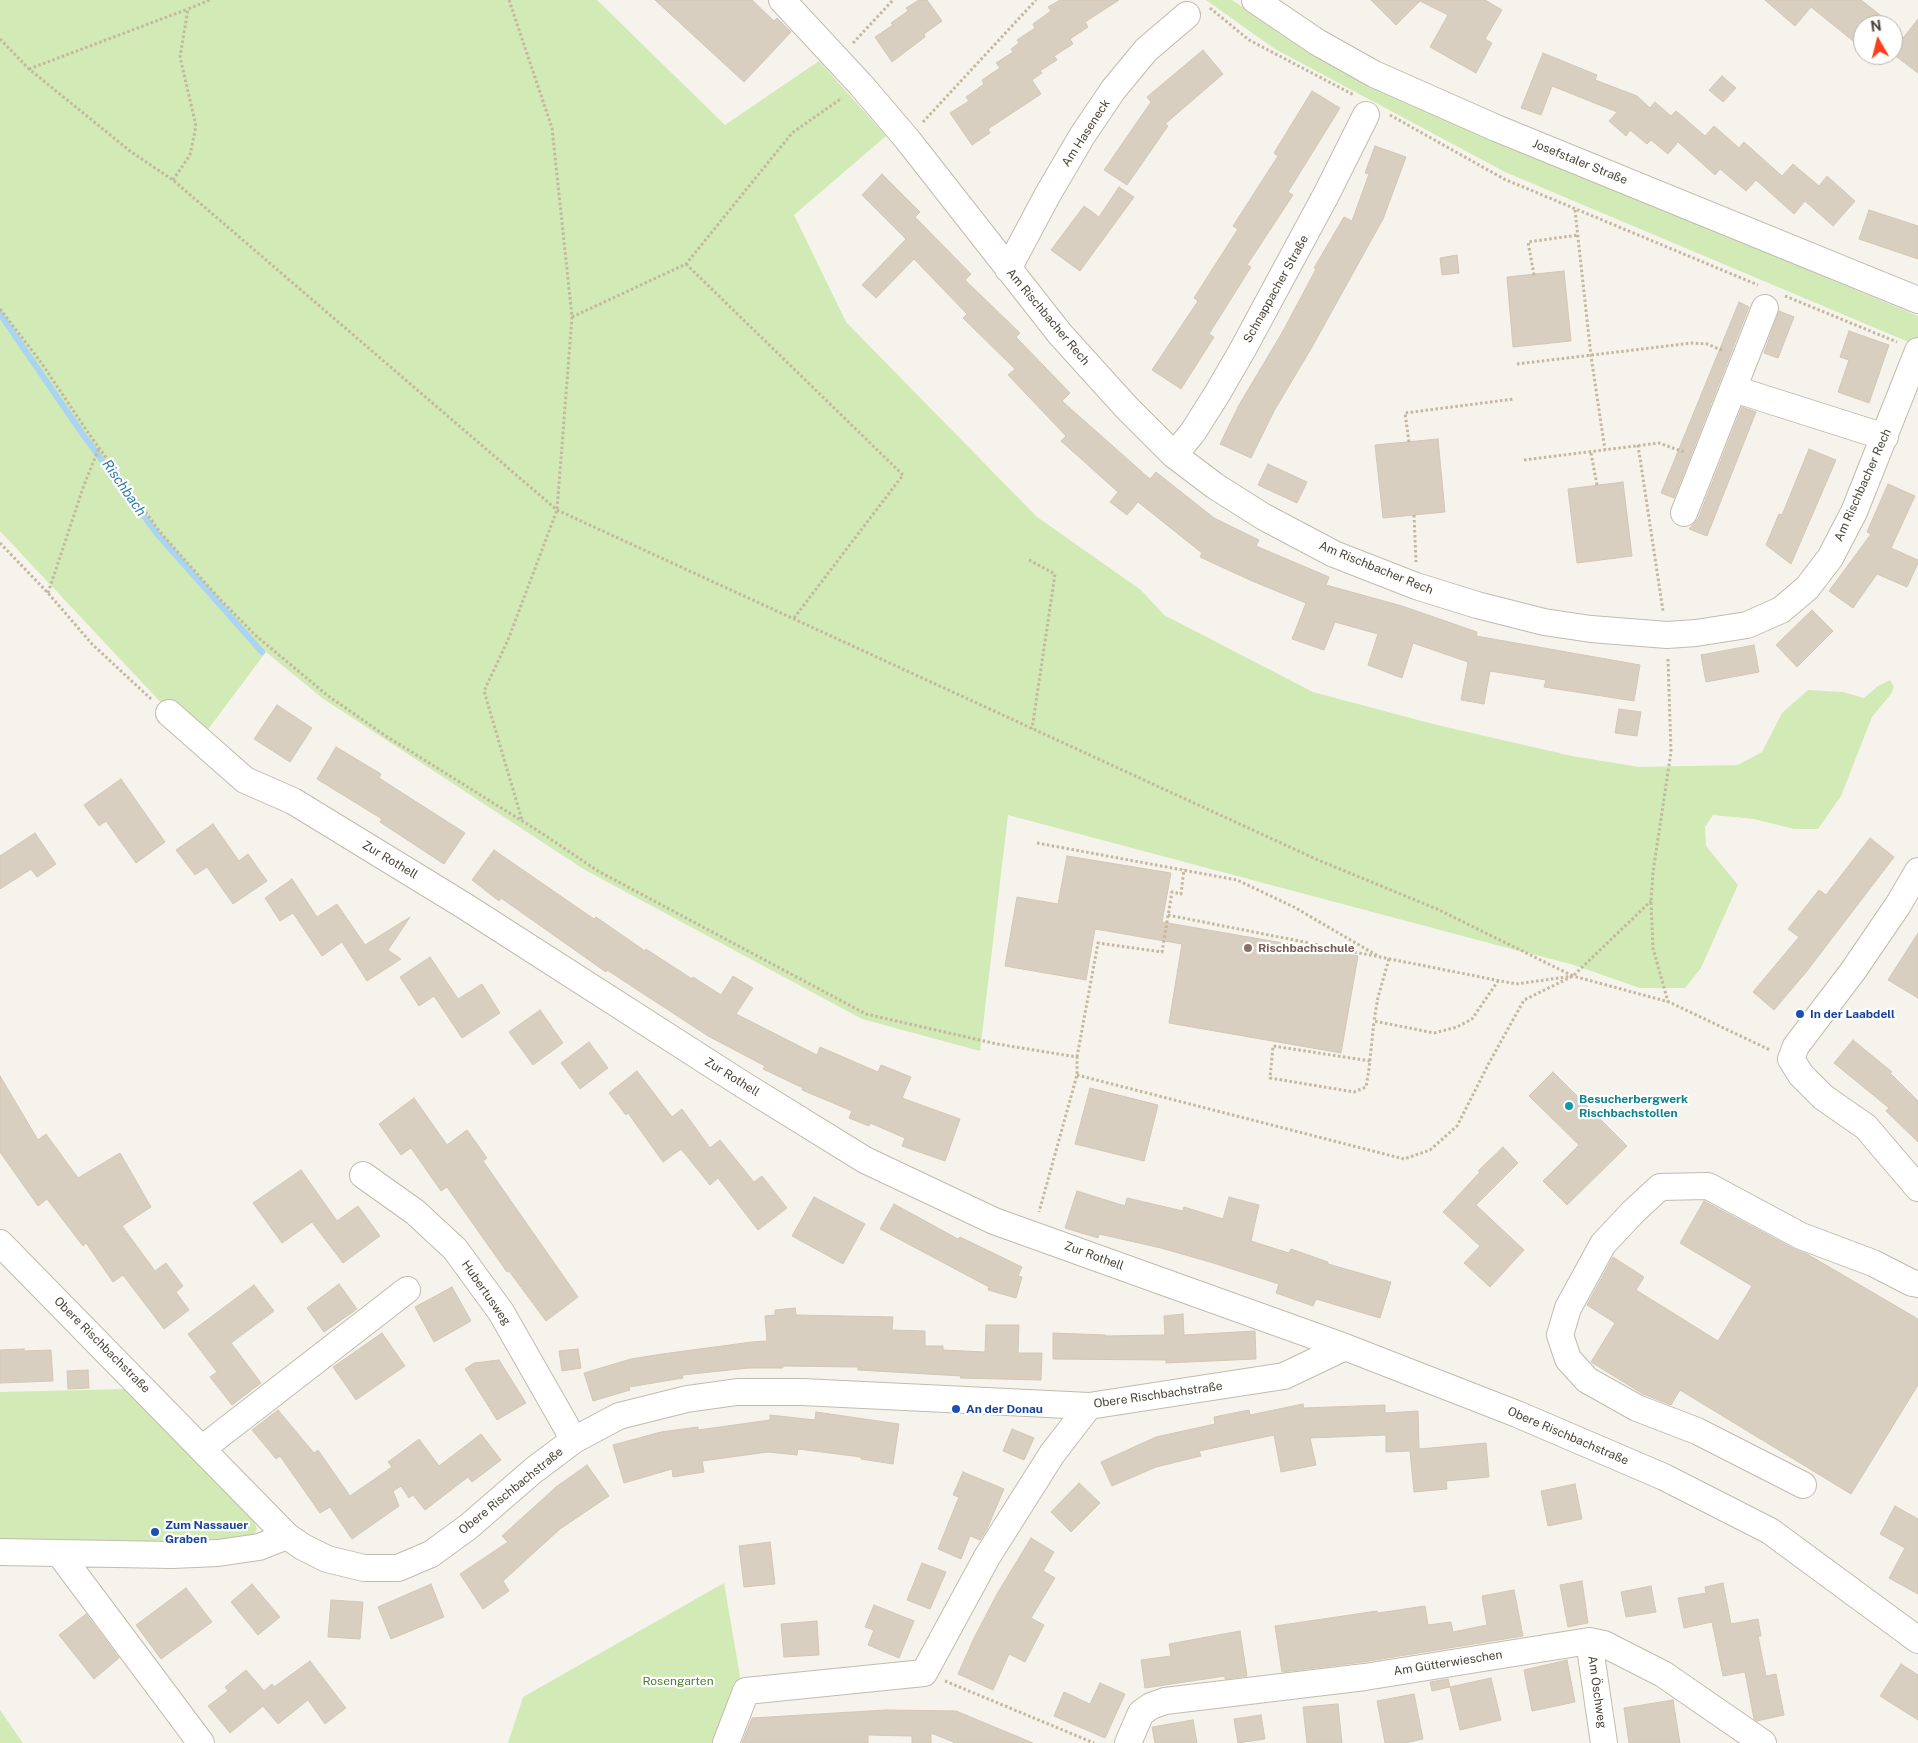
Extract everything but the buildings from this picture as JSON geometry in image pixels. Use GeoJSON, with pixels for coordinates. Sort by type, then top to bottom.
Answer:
{"type":"FeatureCollection","features":[{"type":"Feature","properties":{"kind":"street","name":"Am Rischbacher Rech"},"geometry":{"type":"LineString","coordinates":[[782,0],[838,59],[907,139],[1060,334],[1126,408],[1174,456],[1214,486],[1264,517],[1334,554],[1416,586],[1477,605],[1544,622],[1667,635],[1696,633],[1747,625],[1781,610],[1807,588],[1830,558],[1854,512],[1885,437],[1913,353]]}},
{"type":"Feature","properties":{"kind":"street","name":"Josefstaler Straße"},"geometry":{"type":"LineString","coordinates":[[1254,0],[1317,42],[1374,74],[1496,128],[1918,300]]}},
{"type":"Feature","properties":{"kind":"street","name":"Am Haseneck"},"geometry":{"type":"LineString","coordinates":[[1008,269],[1048,194],[1082,136],[1113,90],[1146,50],[1196,10]]}},
{"type":"Feature","properties":{"kind":"street","name":"Schnappacher Straße"},"geometry":{"type":"LineString","coordinates":[[1174,456],[1193,432],[1239,357],[1372,109]]}},
{"type":"Feature","properties":{"kind":"street"},"geometry":{"type":"LineString","coordinates":[[1684,513],[1771,297]]}},
{"type":"Feature","properties":{"kind":"street"},"geometry":{"type":"LineString","coordinates":[[1734,389],[1885,437]]}},
{"type":"Feature","properties":{"kind":"street","name":"Zur Rothell"},"geometry":{"type":"LineString","coordinates":[[169,713],[245,780],[293,801],[463,905],[742,1084],[865,1160],[994,1221],[1345,1348]]}},
{"type":"Feature","properties":{"kind":"street"},"geometry":{"type":"LineString","coordinates":[[1918,871],[1898,905],[1853,971],[1796,1046],[1791,1059],[1801,1075],[1823,1097],[1866,1128],[1918,1188]]}},
{"type":"Feature","properties":{"kind":"street","name":"Hubertusweg"},"geometry":{"type":"LineString","coordinates":[[363,1175],[415,1212],[455,1249],[501,1312],[574,1440]]}},
{"type":"Feature","properties":{"kind":"street"},"geometry":{"type":"LineString","coordinates":[[1803,1486],[1697,1431],[1637,1408],[1587,1380],[1568,1359],[1560,1335],[1568,1308],[1603,1244],[1660,1187],[1708,1186],[1801,1236],[1873,1263],[1912,1283],[1918,1284]]}},
{"type":"Feature","properties":{"kind":"street","name":"Obere Rischbachstraße"},"geometry":{"type":"LineString","coordinates":[[0,1243],[288,1536],[303,1547],[327,1559],[364,1568],[398,1568],[430,1554],[468,1527],[534,1470],[574,1440],[619,1416],[687,1399],[737,1392],[802,1392],[1089,1406],[1284,1376],[1345,1348],[1517,1414],[1656,1474],[1762,1526],[1918,1640]]}},
{"type":"Feature","properties":{"kind":"street"},"geometry":{"type":"LineString","coordinates":[[203,1448],[407,1290]]}},
{"type":"Feature","properties":{"kind":"street"},"geometry":{"type":"LineString","coordinates":[[726,1743],[746,1691],[924,1673],[987,1557],[1052,1454],[1089,1406]]}},
{"type":"Feature","properties":{"kind":"street"},"geometry":{"type":"LineString","coordinates":[[0,1552],[172,1556],[218,1553],[259,1547],[288,1536]]}},
{"type":"Feature","properties":{"kind":"street"},"geometry":{"type":"LineString","coordinates":[[59,1554],[201,1743]]}},
{"type":"Feature","properties":{"kind":"street","name":"Am Gütterwieschen"},"geometry":{"type":"LineString","coordinates":[[1128,1743],[1141,1713],[1151,1706],[1165,1701],[1365,1677],[1589,1641],[1604,1644],[1663,1674],[1763,1743]]}},
{"type":"Feature","properties":{"kind":"street","name":"Am Öschweg"},"geometry":{"type":"LineString","coordinates":[[1589,1641],[1604,1743]]}},
{"type":"Feature","properties":{"kind":"path"},"geometry":{"type":"LineString","coordinates":[[29,69],[210,0]]}},
{"type":"Feature","properties":{"kind":"path"},"geometry":{"type":"LineString","coordinates":[[510,0],[552,128],[572,317],[557,510],[508,640],[484,691],[522,821]]}},
{"type":"Feature","properties":{"kind":"path"},"geometry":{"type":"LineString","coordinates":[[838,59],[893,0]]}},
{"type":"Feature","properties":{"kind":"path"},"geometry":{"type":"LineString","coordinates":[[907,139],[1036,0]]}},
{"type":"Feature","properties":{"kind":"path"},"geometry":{"type":"LineString","coordinates":[[172,180],[190,156],[196,126],[180,57],[188,9]]}},
{"type":"Feature","properties":{"kind":"path"},"geometry":{"type":"LineString","coordinates":[[1196,10],[1372,109],[1504,179],[1771,297],[1913,353]]}},
{"type":"Feature","properties":{"kind":"path"},"geometry":{"type":"LineString","coordinates":[[0,39],[29,69],[130,151],[172,180],[557,510],[1318,860],[1438,909],[1574,976],[1669,1002],[1791,1059]]}},
{"type":"Feature","properties":{"kind":"path"},"geometry":{"type":"LineString","coordinates":[[572,317],[686,264],[792,133],[861,85]]}},
{"type":"Feature","properties":{"kind":"path"},"geometry":{"type":"LineString","coordinates":[[1575,209],[1591,356],[1605,450]]}},
{"type":"Feature","properties":{"kind":"path"},"geometry":{"type":"LineString","coordinates":[[1534,275],[1528,242],[1578,235]]}},
{"type":"Feature","properties":{"kind":"path"},"geometry":{"type":"LineString","coordinates":[[686,264],[903,475],[794,618]]}},
{"type":"Feature","properties":{"kind":"path"},"geometry":{"type":"LineString","coordinates":[[0,310],[40,361],[160,532],[216,596],[255,636],[334,700],[386,736],[522,821],[598,872],[866,1014],[997,1044],[1077,1057]]}},
{"type":"Feature","properties":{"kind":"path"},"geometry":{"type":"LineString","coordinates":[[1517,364],[1692,343],[1707,344],[1745,360]]}},
{"type":"Feature","properties":{"kind":"path"},"geometry":{"type":"LineString","coordinates":[[1409,442],[1404,413],[1514,399]]}},
{"type":"Feature","properties":{"kind":"path"},"geometry":{"type":"LineString","coordinates":[[1524,460],[1659,443],[1706,460]]}},
{"type":"Feature","properties":{"kind":"path"},"geometry":{"type":"LineString","coordinates":[[1638,446],[1667,635],[1671,752],[1653,872],[1651,901],[1653,948],[1669,1002]]}},
{"type":"Feature","properties":{"kind":"path"},"geometry":{"type":"LineString","coordinates":[[48,593],[84,485],[99,447]]}},
{"type":"Feature","properties":{"kind":"path"},"geometry":{"type":"LineString","coordinates":[[1591,453],[1597,485]]}},
{"type":"Feature","properties":{"kind":"path"},"geometry":{"type":"LineString","coordinates":[[1414,515],[1416,586]]}},
{"type":"Feature","properties":{"kind":"path"},"geometry":{"type":"LineString","coordinates":[[0,543],[48,593],[92,644],[146,696],[169,713]]}},
{"type":"Feature","properties":{"kind":"path"},"geometry":{"type":"LineString","coordinates":[[1029,560],[1055,574],[1032,729]]}},
{"type":"Feature","properties":{"kind":"path"},"geometry":{"type":"LineString","coordinates":[[1037,843],[1236,880],[1294,907],[1381,957]]}},
{"type":"Feature","properties":{"kind":"path"},"geometry":{"type":"LineString","coordinates":[[1033,1234],[1077,1075],[1077,1057],[1098,943],[1162,952],[1172,892],[1181,894],[1184,869]]}},
{"type":"Feature","properties":{"kind":"path"},"geometry":{"type":"LineString","coordinates":[[1077,1075],[1404,1159],[1430,1150],[1458,1126],[1489,1063],[1524,1000],[1574,976],[1651,901]]}},
{"type":"Feature","properties":{"kind":"path"},"geometry":{"type":"LineString","coordinates":[[1168,915],[1516,984],[1574,976]]}},
{"type":"Feature","properties":{"kind":"path"},"geometry":{"type":"LineString","coordinates":[[1370,1061],[1273,1046],[1270,1078],[1354,1092],[1366,1088],[1370,1061],[1374,1021],[1378,997],[1389,959]]}},
{"type":"Feature","properties":{"kind":"path"},"geometry":{"type":"LineString","coordinates":[[1374,1021],[1434,1033],[1457,1027],[1472,1019],[1499,981]]}},
{"type":"Feature","properties":{"kind":"path"},"geometry":{"type":"LineString","coordinates":[[924,1673],[1094,1743]]}},
{"type":"Feature","properties":{"kind":"green space"},"geometry":{"type":"Polygon","coordinates":[[[0,0],[597,0],[725,125],[819,61],[886,136],[794,215],[846,322],[1037,517],[1141,590],[1164,615],[1313,692],[1433,724],[1572,756],[1639,767],[1738,765],[1762,752],[1782,713],[1808,690],[1843,692],[1864,698],[1878,686],[1890,680],[1894,687],[1891,694],[1872,717],[1841,796],[1818,829],[1794,829],[1754,819],[1713,815],[1705,827],[1706,846],[1738,885],[1701,968],[1685,988],[1640,988],[1571,964],[1008,815],[980,1051],[862,1019],[585,870],[322,698],[266,652],[200,740],[166,708],[0,531],[0,0]]]}},
{"type":"Feature","properties":{"kind":"green space"},"geometry":{"type":"Polygon","coordinates":[[[1206,0],[1232,0],[1286,36],[1648,203],[1918,316],[1918,346],[1505,172],[1275,49],[1206,0]]]}},
{"type":"Feature","properties":{"kind":"green space"},"geometry":{"type":"Polygon","coordinates":[[[125,1389],[254,1521],[257,1529],[255,1534],[248,1539],[222,1544],[0,1541],[0,1392],[125,1389]]]}},
{"type":"Feature","properties":{"kind":"green space","name":"Rosengarten"},"geometry":{"type":"Polygon","coordinates":[[[724,1583],[742,1688],[723,1743],[508,1743],[523,1697],[724,1583]]]}},
{"type":"Feature","properties":{"kind":"green space"},"geometry":{"type":"Polygon","coordinates":[[[0,1710],[23,1743],[0,1743],[0,1710]]]}},
{"type":"Feature","properties":{"kind":"waterway","name":"Rischbach"},"geometry":{"type":"LineString","coordinates":[[0,314],[84,436],[158,535],[262,652]]}},
{"type":"Feature","properties":{"kind":"place","name":"Rischbachschule"},"geometry":{"type":"Point","coordinates":[1248,948]}},
{"type":"Feature","properties":{"kind":"place","name":"In der Laabdell"},"geometry":{"type":"Point","coordinates":[1800,1014]}},
{"type":"Feature","properties":{"kind":"place","name":"Besucherbergwerk Rischbachstollen"},"geometry":{"type":"Point","coordinates":[1569,1106]}},
{"type":"Feature","properties":{"kind":"place","name":"An der Donau"},"geometry":{"type":"Point","coordinates":[956,1409]}},
{"type":"Feature","properties":{"kind":"place","name":"Zum Nassauer Graben"},"geometry":{"type":"Point","coordinates":[155,1532]}}]}
